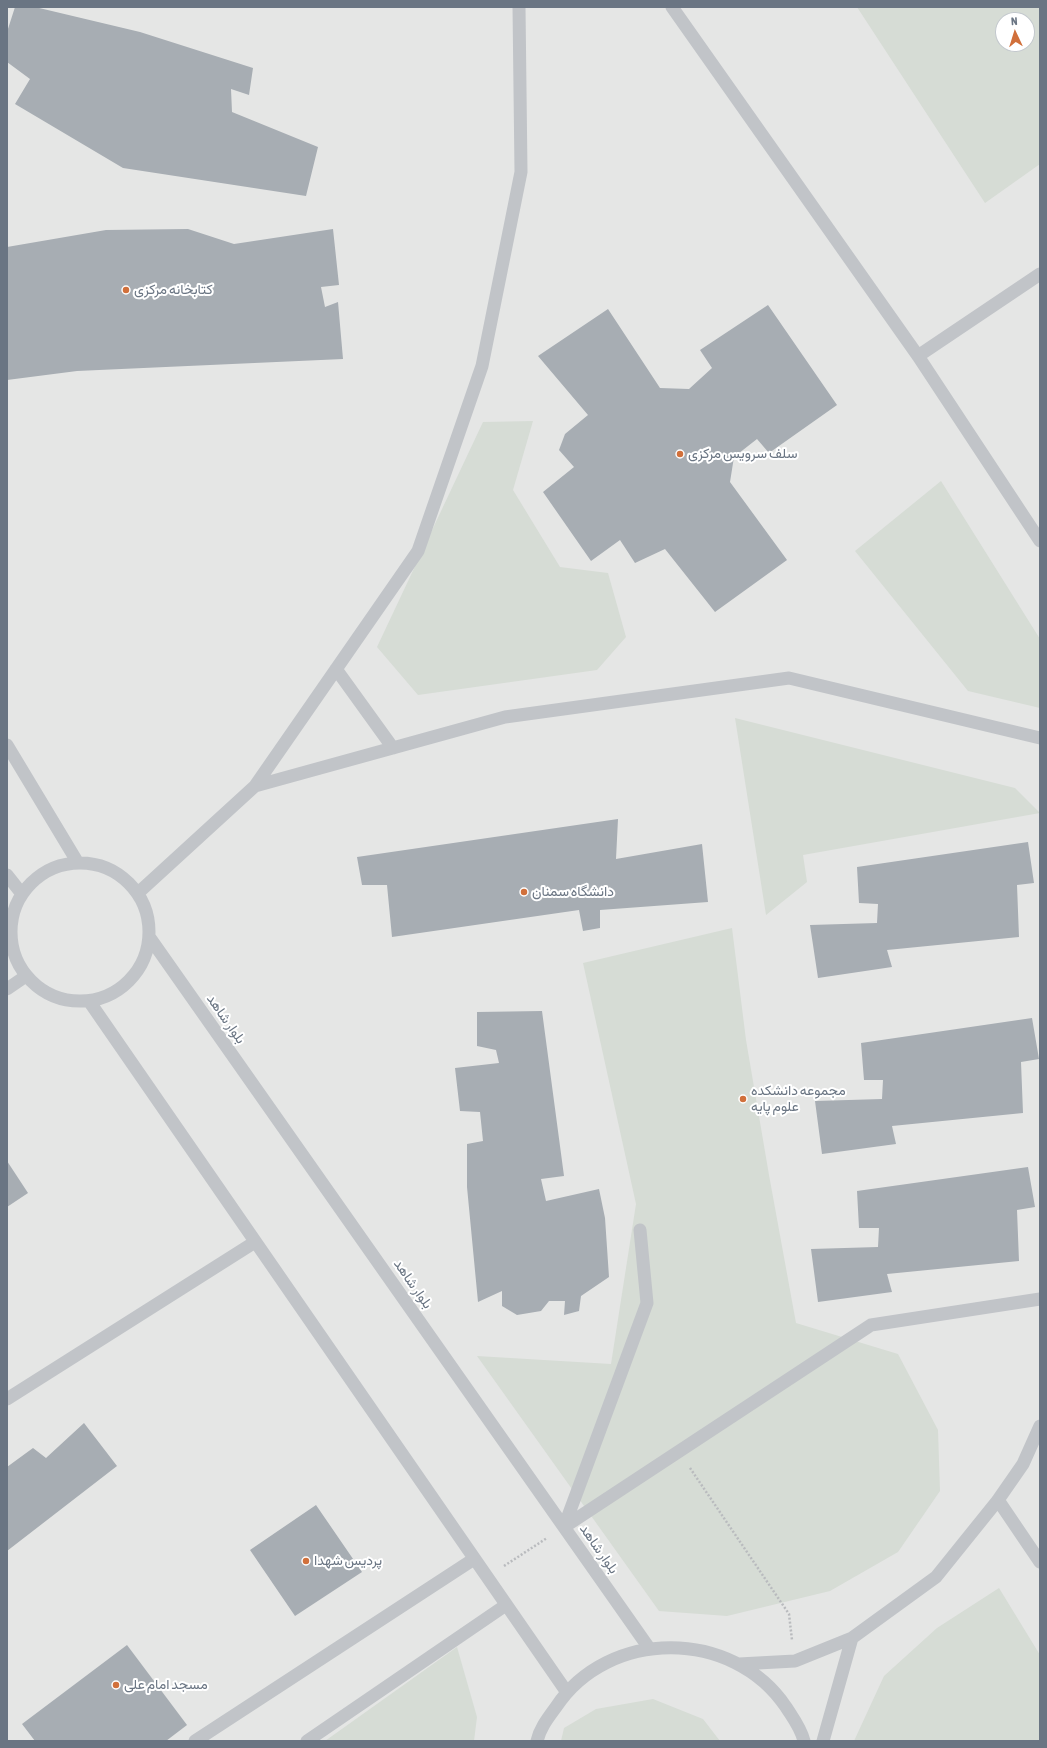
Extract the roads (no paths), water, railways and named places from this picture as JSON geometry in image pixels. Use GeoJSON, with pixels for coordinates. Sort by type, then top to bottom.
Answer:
{"type":"FeatureCollection","features":[{"type":"Feature","properties":{"kind":"lane"},"geometry":{"type":"LineString","coordinates":[[138,893],[255,786],[418,551],[482,366],[521,172],[519,7]]}},
{"type":"Feature","properties":{"kind":"lane"},"geometry":{"type":"LineString","coordinates":[[672,7],[918,356],[1040,541]]}},
{"type":"Feature","properties":{"kind":"lane"},"geometry":{"type":"LineString","coordinates":[[918,356],[1040,274]]}},
{"type":"Feature","properties":{"kind":"lane"},"geometry":{"type":"LineString","coordinates":[[336,669],[393,748]]}},
{"type":"Feature","properties":{"kind":"lane"},"geometry":{"type":"LineString","coordinates":[[255,786],[506,717],[789,678],[1040,738]]}},
{"type":"Feature","properties":{"kind":"lane"},"geometry":{"type":"LineString","coordinates":[[7,745],[78,863]]}},
{"type":"Feature","properties":{"kind":"lane"},"geometry":{"type":"LineString","coordinates":[[78,863],[100,866],[121,876],[138,893],[148,914],[150,938],[144,961],[131,980],[111,994],[89,1001],[64,1000],[42,991],[26,976],[15,957],[11,936],[10,914],[22,894],[37,878],[56,867],[78,863]]}},
{"type":"Feature","properties":{"kind":"lane"},"geometry":{"type":"LineString","coordinates":[[7,875],[22,894]]}},
{"type":"Feature","properties":{"kind":"lane","name":"بلوار شاهد"},"geometry":{"type":"LineString","coordinates":[[150,938],[649,1648]]}},
{"type":"Feature","properties":{"kind":"lane"},"geometry":{"type":"LineString","coordinates":[[7,989],[26,976]]}},
{"type":"Feature","properties":{"kind":"lane"},"geometry":{"type":"LineString","coordinates":[[89,1001],[566,1691]]}},
{"type":"Feature","properties":{"kind":"lane"},"geometry":{"type":"LineString","coordinates":[[564,1527],[647,1303],[640,1230]]}},
{"type":"Feature","properties":{"kind":"lane"},"geometry":{"type":"LineString","coordinates":[[7,1399],[255,1242]]}},
{"type":"Feature","properties":{"kind":"lane"},"geometry":{"type":"LineString","coordinates":[[564,1527],[871,1326],[1040,1299]]}},
{"type":"Feature","properties":{"kind":"lane"},"geometry":{"type":"LineString","coordinates":[[739,1664],[795,1661],[852,1638],[936,1577],[998,1500],[1023,1464],[1040,1426]]}},
{"type":"Feature","properties":{"kind":"lane"},"geometry":{"type":"LineString","coordinates":[[998,1500],[1040,1562]]}},
{"type":"Feature","properties":{"kind":"lane"},"geometry":{"type":"LineString","coordinates":[[195,1741],[474,1559]]}},
{"type":"Feature","properties":{"kind":"lane"},"geometry":{"type":"LineString","coordinates":[[308,1741],[506,1605]]}},
{"type":"Feature","properties":{"kind":"lane"},"geometry":{"type":"LineString","coordinates":[[823,1741],[852,1638]]}},
{"type":"Feature","properties":{"kind":"lane"},"geometry":{"type":"LineString","coordinates":[[537,1741],[540,1731],[566,1691],[604,1662],[649,1648],[696,1648],[739,1664],[776,1692],[802,1731],[804,1741]]}},
{"type":"Feature","properties":{"kind":"place","name":"کتابخانه مرکزی"},"geometry":{"type":"Point","coordinates":[126,290]}},
{"type":"Feature","properties":{"kind":"place","name":"سلف سرویس مرکزی"},"geometry":{"type":"Point","coordinates":[680,454]}},
{"type":"Feature","properties":{"kind":"place","name":"دانشگاه سمنان"},"geometry":{"type":"Point","coordinates":[524,892]}},
{"type":"Feature","properties":{"kind":"place","name":"مجموعه دانشکده علوم پایه"},"geometry":{"type":"Point","coordinates":[743,1099]}},
{"type":"Feature","properties":{"kind":"place","name":"پردیس شهدا"},"geometry":{"type":"Point","coordinates":[306,1561]}},
{"type":"Feature","properties":{"kind":"place","name":"مسجد امام علی"},"geometry":{"type":"Point","coordinates":[116,1685]}}]}
